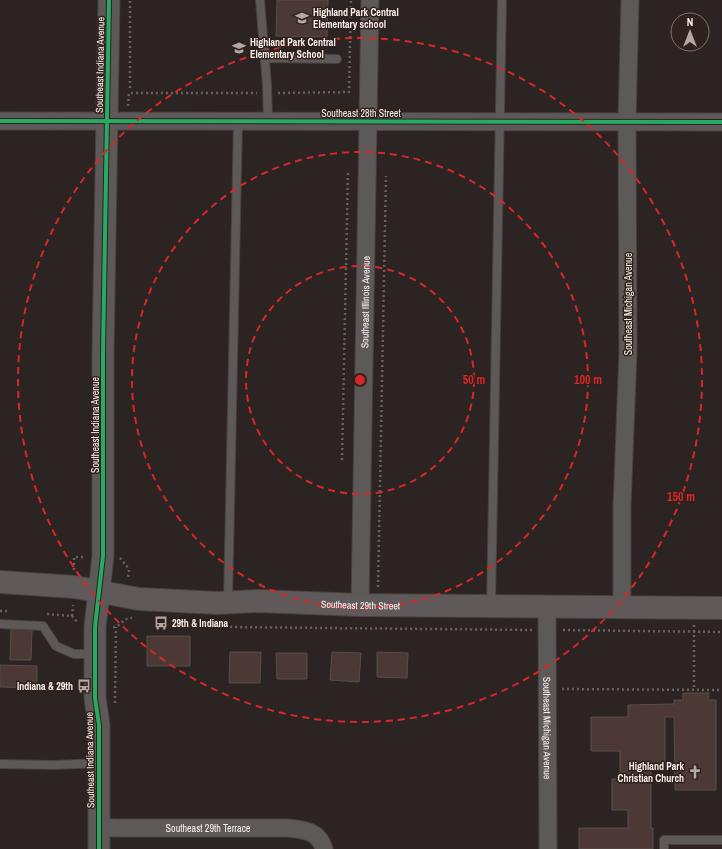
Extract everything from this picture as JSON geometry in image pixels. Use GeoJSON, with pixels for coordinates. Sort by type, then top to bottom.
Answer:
{"type":"FeatureCollection","features":[{"type":"Feature","properties":{"kind":"main road","name":"Southeast 29th Street"},"geometry":{"type":"LineString","coordinates":[[0,582],[74,587],[139,599],[228,603],[258,602],[360,605],[722,608]]}},
{"type":"Feature","properties":{"kind":"street","name":"Southeast Indiana Avenue"},"geometry":{"type":"LineString","coordinates":[[99,849],[99,763],[95,627],[104,556],[103,353],[109,0]]}},
{"type":"Feature","properties":{"kind":"street","name":"Southeast Illinois Avenue"},"geometry":{"type":"LineString","coordinates":[[360,605],[370,0]]}},
{"type":"Feature","properties":{"kind":"street","name":"Southeast Michigan Avenue"},"geometry":{"type":"LineString","coordinates":[[622,608],[622,506],[628,352],[627,121],[630,0]]}},
{"type":"Feature","properties":{"kind":"street","name":"Southeast 28th Street"},"geometry":{"type":"LineString","coordinates":[[0,121],[722,122]]}},
{"type":"Feature","properties":{"kind":"street","name":"Southeast Michigan Avenue"},"geometry":{"type":"LineString","coordinates":[[547,607],[548,849]]}},
{"type":"Feature","properties":{"kind":"street","name":"Southeast 29th Terrace"},"geometry":{"type":"LineString","coordinates":[[99,827],[288,828],[304,830],[321,842]]}},
{"type":"Feature","properties":{"kind":"lane"},"geometry":{"type":"LineString","coordinates":[[260,0],[268,121]]}},
{"type":"Feature","properties":{"kind":"lane"},"geometry":{"type":"LineString","coordinates":[[491,606],[502,0]]}},
{"type":"Feature","properties":{"kind":"lane"},"geometry":{"type":"LineString","coordinates":[[265,58],[337,60]]}},
{"type":"Feature","properties":{"kind":"lane"},"geometry":{"type":"LineString","coordinates":[[228,603],[238,121]]}},
{"type":"Feature","properties":{"kind":"lane"},"geometry":{"type":"LineString","coordinates":[[0,624],[43,626],[56,646],[74,654],[95,654]]}},
{"type":"Feature","properties":{"kind":"lane"},"geometry":{"type":"LineString","coordinates":[[0,764],[55,765],[99,763]]}},
{"type":"Feature","properties":{"kind":"lane"},"geometry":{"type":"LineString","coordinates":[[664,849],[664,840],[722,840]]}},
{"type":"Feature","properties":{"kind":"path"},"geometry":{"type":"LineString","coordinates":[[130,0],[130,88]]}},
{"type":"Feature","properties":{"kind":"path"},"geometry":{"type":"LineString","coordinates":[[342,460],[348,171]]}},
{"type":"Feature","properties":{"kind":"path"},"geometry":{"type":"LineString","coordinates":[[378,590],[386,176]]}},
{"type":"Feature","properties":{"kind":"path"},"geometry":{"type":"LineString","coordinates":[[0,610],[15,612]]}},
{"type":"Feature","properties":{"kind":"path"},"geometry":{"type":"LineString","coordinates":[[43,614],[72,616],[83,627],[116,627],[129,618],[136,618]]}},
{"type":"Feature","properties":{"kind":"path"},"geometry":{"type":"LineString","coordinates":[[203,622],[225,627],[722,632]]}},
{"type":"Feature","properties":{"kind":"path"},"geometry":{"type":"LineString","coordinates":[[694,625],[694,690]]}},
{"type":"Feature","properties":{"kind":"path"},"geometry":{"type":"LineString","coordinates":[[559,689],[722,690]]}},
{"type":"Feature","properties":{"kind":"building","name":"Highland Park Central Elementary school"},"geometry":{"type":"Polygon","coordinates":[[[277,0],[328,0],[327,37],[276,36],[277,0]]]}},
{"type":"Feature","properties":{"kind":"building"},"geometry":{"type":"Polygon","coordinates":[[[11,629],[32,630],[31,660],[10,660],[11,629]]]}},
{"type":"Feature","properties":{"kind":"building"},"geometry":{"type":"Polygon","coordinates":[[[147,636],[190,636],[190,666],[147,666],[147,636]]]}},
{"type":"Feature","properties":{"kind":"building"},"geometry":{"type":"Polygon","coordinates":[[[230,652],[261,652],[260,683],[229,683],[230,652]]]}},
{"type":"Feature","properties":{"kind":"building"},"geometry":{"type":"Polygon","coordinates":[[[332,652],[361,653],[359,682],[330,680],[332,652]]]}},
{"type":"Feature","properties":{"kind":"building"},"geometry":{"type":"Polygon","coordinates":[[[377,652],[408,653],[407,678],[377,677],[377,652]]]}},
{"type":"Feature","properties":{"kind":"building"},"geometry":{"type":"Polygon","coordinates":[[[276,653],[307,653],[307,679],[277,679],[276,653]]]}},
{"type":"Feature","properties":{"kind":"building"},"geometry":{"type":"Polygon","coordinates":[[[0,665],[37,666],[37,688],[0,687],[0,665]]]}},
{"type":"Feature","properties":{"kind":"building","name":"Highland Park Christian Church"},"geometry":{"type":"Polygon","coordinates":[[[683,693],[709,693],[708,700],[716,700],[716,790],[675,790],[674,717],[665,717],[665,765],[651,765],[651,828],[653,828],[653,849],[579,849],[579,828],[628,828],[628,810],[612,810],[612,779],[620,779],[620,751],[591,751],[591,717],[628,717],[628,705],[674,704],[674,700],[683,700],[683,693]]]}},
{"type":"Feature","properties":{"kind":"cycle path"},"geometry":{"type":"LineString","coordinates":[[99,849],[99,725],[95,698],[95,627],[103,556],[103,353],[109,0]]}},
{"type":"Feature","properties":{"kind":"cycle path"},"geometry":{"type":"LineString","coordinates":[[0,121],[722,122]]}},
{"type":"Feature","properties":{"kind":"place","name":"Highland Park Central Elementary school"},"geometry":{"type":"Point","coordinates":[302,18]}},
{"type":"Feature","properties":{"kind":"place","name":"Highland Park Central Elementary School"},"geometry":{"type":"Point","coordinates":[239,48]}},
{"type":"Feature","properties":{"kind":"place","name":"29th & Indiana"},"geometry":{"type":"Point","coordinates":[161,623]}},
{"type":"Feature","properties":{"kind":"place","name":"Indiana & 29th"},"geometry":{"type":"Point","coordinates":[84,686]}},
{"type":"Feature","properties":{"kind":"place","name":"Highland Park Christian Church"},"geometry":{"type":"Point","coordinates":[695,772]}}]}
